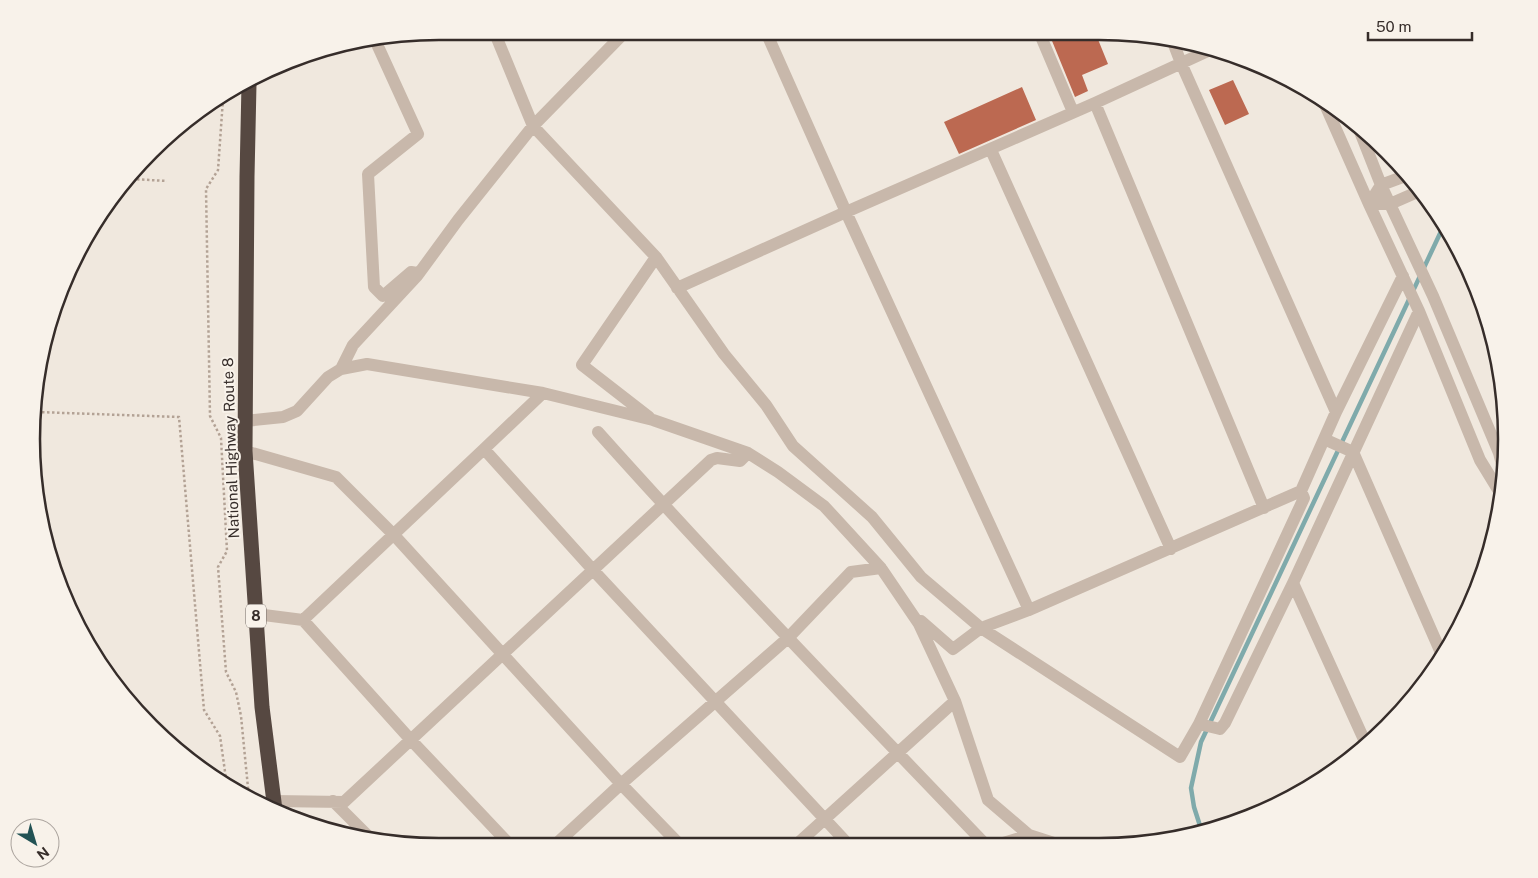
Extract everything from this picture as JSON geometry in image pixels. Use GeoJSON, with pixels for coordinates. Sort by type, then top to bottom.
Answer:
{"type":"FeatureCollection","features":[{"type":"Feature","properties":{"kind":"highway","name":"National Highway Route 8"},"geometry":{"type":"LineString","coordinates":[[249,88],[246,186],[245,451],[262,706],[275,803]]}},
{"type":"Feature","properties":{"kind":"street"},"geometry":{"type":"LineString","coordinates":[[498,40],[533,126],[656,257],[724,354],[766,405],[793,446],[872,517],[921,577],[981,628],[1180,757],[1200,725],[1304,498],[1301,491]]}},
{"type":"Feature","properties":{"kind":"street"},"geometry":{"type":"LineString","coordinates":[[342,369],[353,345],[420,273],[458,220],[533,126],[618,40]]}},
{"type":"Feature","properties":{"kind":"street"},"geometry":{"type":"LineString","coordinates":[[770,40],[846,212],[1029,610]]}},
{"type":"Feature","properties":{"kind":"street"},"geometry":{"type":"LineString","coordinates":[[1042,40],[1074,112]]}},
{"type":"Feature","properties":{"kind":"street"},"geometry":{"type":"LineString","coordinates":[[377,45],[418,134],[368,174],[374,287],[383,296],[411,272],[420,273]]}},
{"type":"Feature","properties":{"kind":"street"},"geometry":{"type":"LineString","coordinates":[[1175,48],[1336,412]]}},
{"type":"Feature","properties":{"kind":"street"},"geometry":{"type":"LineString","coordinates":[[677,288],[846,212],[991,150],[1201,54]]}},
{"type":"Feature","properties":{"kind":"street"},"geometry":{"type":"LineString","coordinates":[[1095,103],[1264,508]]}},
{"type":"Feature","properties":{"kind":"street"},"geometry":{"type":"LineString","coordinates":[[1328,112],[1369,204],[1420,311],[1480,460],[1495,485]]}},
{"type":"Feature","properties":{"kind":"street"},"geometry":{"type":"LineString","coordinates":[[1363,140],[1381,185],[1433,296],[1498,450]]}},
{"type":"Feature","properties":{"kind":"street"},"geometry":{"type":"LineString","coordinates":[[991,150],[1171,548]]}},
{"type":"Feature","properties":{"kind":"street"},"geometry":{"type":"LineString","coordinates":[[1369,204],[1381,185],[1401,178]]}},
{"type":"Feature","properties":{"kind":"street"},"geometry":{"type":"LineString","coordinates":[[1369,204],[1390,204],[1414,194]]}},
{"type":"Feature","properties":{"kind":"street"},"geometry":{"type":"LineString","coordinates":[[654,420],[582,365],[656,257]]}},
{"type":"Feature","properties":{"kind":"street"},"geometry":{"type":"LineString","coordinates":[[911,612],[953,650],[981,628],[1029,610],[1301,491],[1328,441],[1336,412],[1403,276]]}},
{"type":"Feature","properties":{"kind":"street"},"geometry":{"type":"LineString","coordinates":[[1200,725],[1220,729],[1225,723],[1293,584],[1351,451],[1420,311]]}},
{"type":"Feature","properties":{"kind":"street"},"geometry":{"type":"LineString","coordinates":[[245,421],[283,417],[297,411],[328,377],[342,369],[367,364],[543,394],[654,420],[748,453],[778,472],[824,506],[881,568],[919,624],[955,701],[988,800],[1028,835],[1038,838]]}},
{"type":"Feature","properties":{"kind":"street"},"geometry":{"type":"LineString","coordinates":[[303,620],[543,394]]}},
{"type":"Feature","properties":{"kind":"street"},"geometry":{"type":"LineString","coordinates":[[598,432],[662,504],[979,838]]}},
{"type":"Feature","properties":{"kind":"street"},"geometry":{"type":"LineString","coordinates":[[1328,441],[1351,451],[1439,648]]}},
{"type":"Feature","properties":{"kind":"street"},"geometry":{"type":"LineString","coordinates":[[484,450],[842,838]]}},
{"type":"Feature","properties":{"kind":"street"},"geometry":{"type":"LineString","coordinates":[[245,451],[336,477],[394,535],[621,784],[673,838]]}},
{"type":"Feature","properties":{"kind":"street"},"geometry":{"type":"LineString","coordinates":[[281,806],[344,802],[711,460],[718,458],[740,461],[748,453]]}},
{"type":"Feature","properties":{"kind":"street"},"geometry":{"type":"LineString","coordinates":[[562,838],[788,638],[851,572],[881,568]]}},
{"type":"Feature","properties":{"kind":"street"},"geometry":{"type":"LineString","coordinates":[[1293,584],[1363,738]]}},
{"type":"Feature","properties":{"kind":"street"},"geometry":{"type":"LineString","coordinates":[[256,614],[303,620],[410,739],[503,838]]}},
{"type":"Feature","properties":{"kind":"street"},"geometry":{"type":"LineString","coordinates":[[803,838],[955,701]]}},
{"type":"Feature","properties":{"kind":"street"},"geometry":{"type":"LineString","coordinates":[[333,802],[362,830]]}},
{"type":"Feature","properties":{"kind":"street"},"geometry":{"type":"LineString","coordinates":[[1019,838],[1028,835]]}},
{"type":"Feature","properties":{"kind":"path"},"geometry":{"type":"LineString","coordinates":[[222,104],[218,170],[206,189],[210,416],[221,438],[227,551],[218,567],[226,672],[236,692],[241,716],[248,790]]}},
{"type":"Feature","properties":{"kind":"path"},"geometry":{"type":"LineString","coordinates":[[136,179],[167,181]]}},
{"type":"Feature","properties":{"kind":"path"},"geometry":{"type":"LineString","coordinates":[[41,412],[180,417],[204,710],[220,736],[226,777]]}},
{"type":"Feature","properties":{"kind":"building"},"geometry":{"type":"Polygon","coordinates":[[[1052,40],[1098,40],[1108,64],[1082,75],[1088,91],[1075,97],[1052,40]]]}},
{"type":"Feature","properties":{"kind":"building"},"geometry":{"type":"Polygon","coordinates":[[[1233,80],[1249,114],[1225,125],[1209,90],[1233,80]]]}},
{"type":"Feature","properties":{"kind":"building"},"geometry":{"type":"Polygon","coordinates":[[[1022,87],[1036,120],[959,154],[944,122],[1022,87]]]}},
{"type":"Feature","properties":{"kind":"waterway"},"geometry":{"type":"LineString","coordinates":[[1200,825],[1191,788],[1201,742],[1440,233]]}}]}
